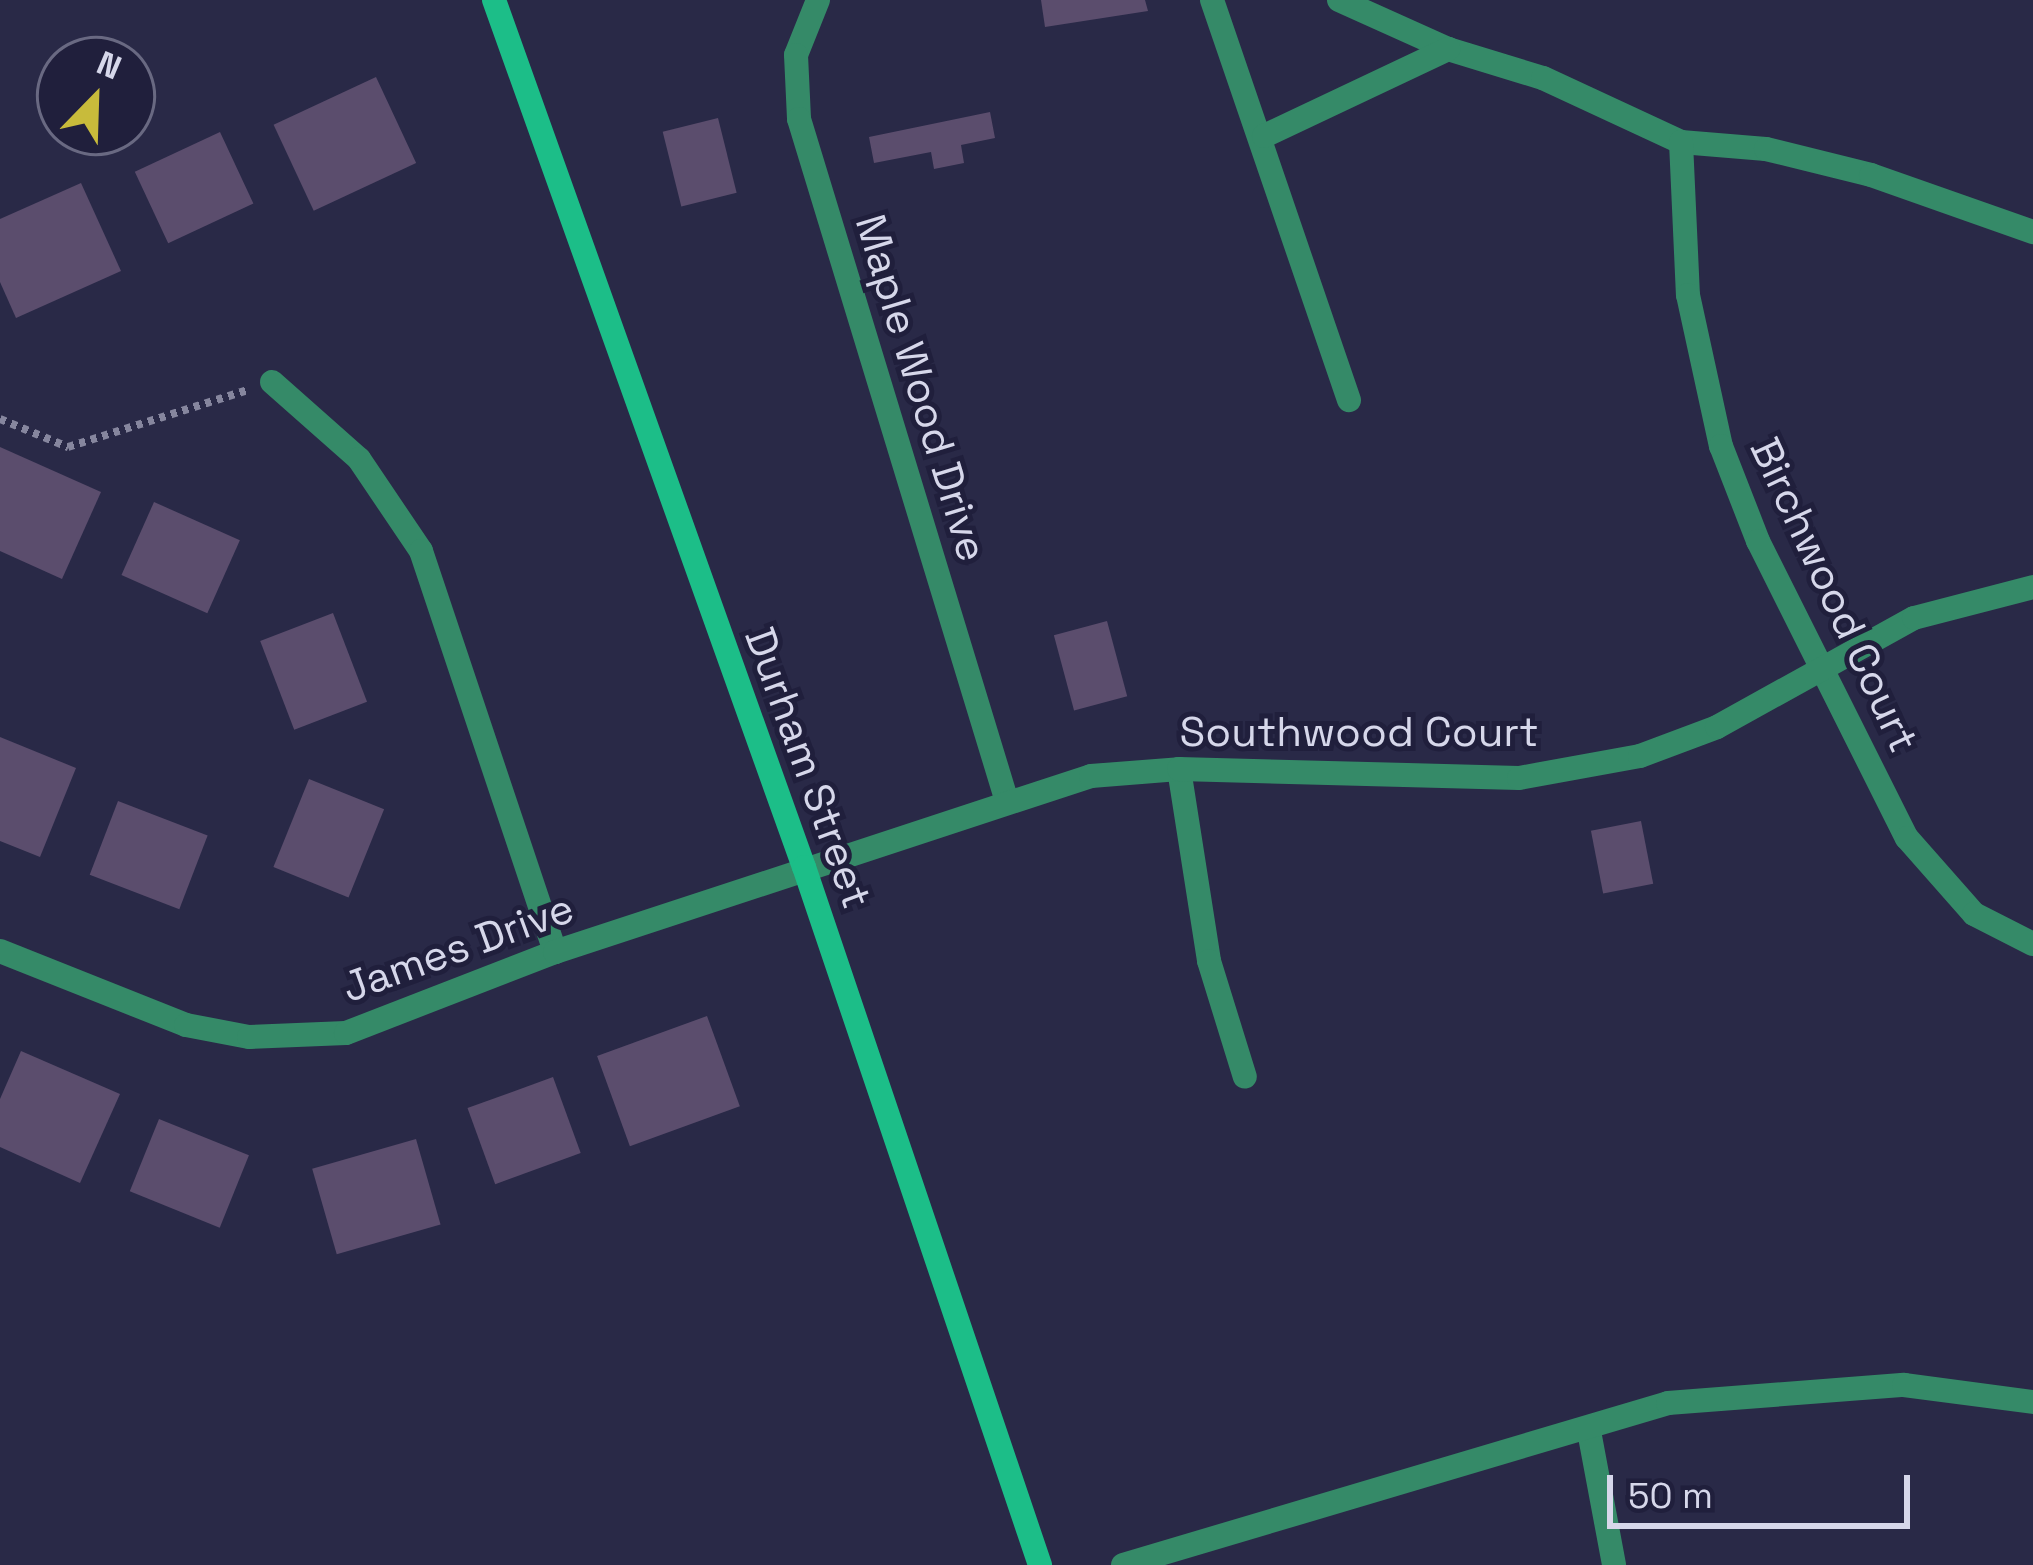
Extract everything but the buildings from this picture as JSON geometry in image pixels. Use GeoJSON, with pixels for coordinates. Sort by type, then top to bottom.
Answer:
{"type":"FeatureCollection","features":[{"type":"Feature","properties":{"kind":"street","name":"Durham Street"},"geometry":{"type":"LineString","coordinates":[[494,0],[804,867],[1040,1565]]}},
{"type":"Feature","properties":{"kind":"street","name":"Maple Wood Drive"},"geometry":{"type":"LineString","coordinates":[[818,0],[796,55],[799,119],[1006,798]]}},
{"type":"Feature","properties":{"kind":"street"},"geometry":{"type":"LineString","coordinates":[[1212,0],[1264,136],[1349,400]]}},
{"type":"Feature","properties":{"kind":"street"},"geometry":{"type":"LineString","coordinates":[[1340,0],[1448,49],[1543,78],[1681,142],[1766,149],[1871,175],[2033,232]]}},
{"type":"Feature","properties":{"kind":"street"},"geometry":{"type":"LineString","coordinates":[[1264,136],[1448,49]]}},
{"type":"Feature","properties":{"kind":"street","name":"Birchwood Court"},"geometry":{"type":"LineString","coordinates":[[1681,142],[1688,295],[1717,429],[1758,542],[1907,838],[1974,914],[2033,944]]}},
{"type":"Feature","properties":{"kind":"street"},"geometry":{"type":"LineString","coordinates":[[272,382],[359,459],[422,551],[555,952]]}},
{"type":"Feature","properties":{"kind":"street","name":"Southwood Court"},"geometry":{"type":"LineString","coordinates":[[804,867],[1006,798],[1091,776],[1179,769],[1519,778],[1600,766],[1717,728],[1823,664],[1914,618],[2033,587]]}},
{"type":"Feature","properties":{"kind":"street"},"geometry":{"type":"LineString","coordinates":[[1179,769],[1209,961],[1246,1078]]}},
{"type":"Feature","properties":{"kind":"street","name":"James Drive"},"geometry":{"type":"LineString","coordinates":[[0,951],[186,1025],[271,1037],[346,1033],[555,952],[804,867]]}},
{"type":"Feature","properties":{"kind":"street"},"geometry":{"type":"LineString","coordinates":[[1123,1565],[1588,1431],[1668,1403],[1904,1384],[2033,1402]]}},
{"type":"Feature","properties":{"kind":"street"},"geometry":{"type":"LineString","coordinates":[[1588,1431],[1614,1565]]}},
{"type":"Feature","properties":{"kind":"path"},"geometry":{"type":"LineString","coordinates":[[0,419],[68,447],[272,382]]}}]}
